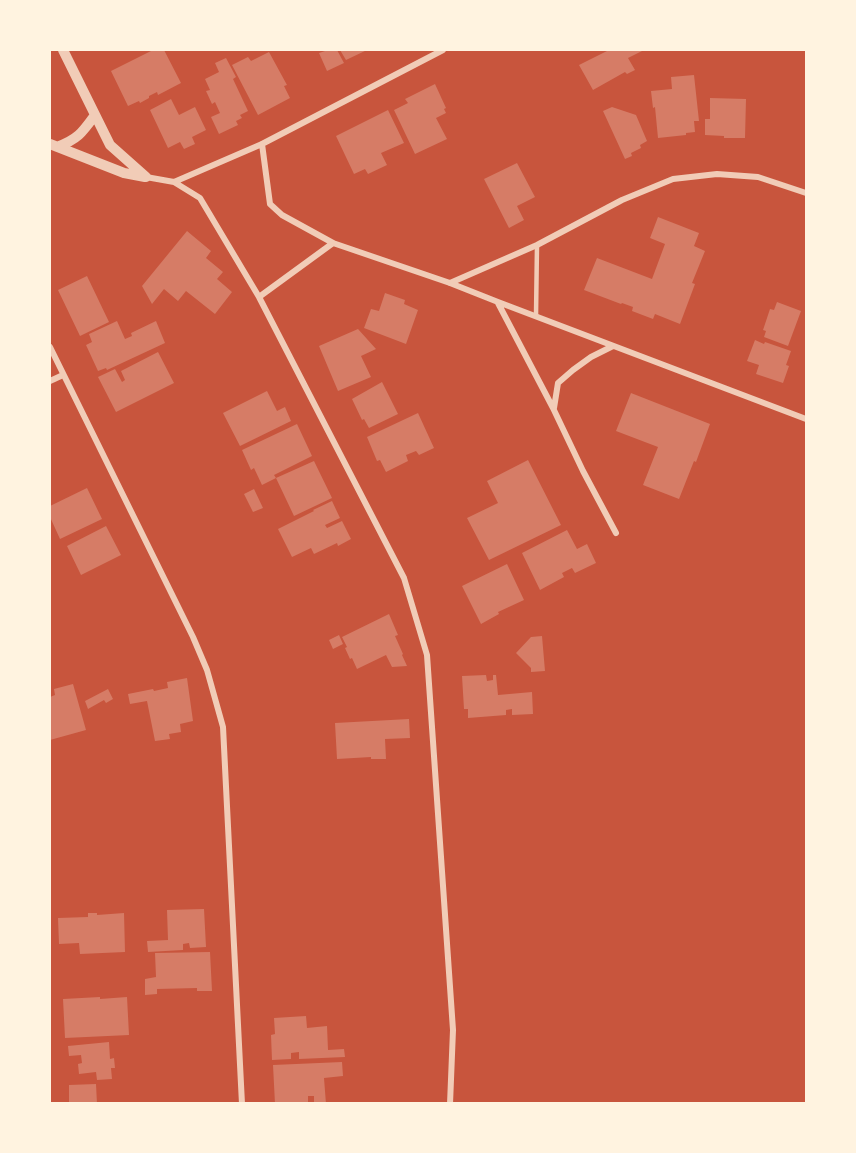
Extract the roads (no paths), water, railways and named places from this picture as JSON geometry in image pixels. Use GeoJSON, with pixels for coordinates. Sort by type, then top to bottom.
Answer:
{"type":"FeatureCollection","features":[{"type":"Feature","properties":{"kind":"street"},"geometry":{"type":"LineString","coordinates":[[63,50],[110,145],[146,177]]}},
{"type":"Feature","properties":{"kind":"street"},"geometry":{"type":"LineString","coordinates":[[174,182],[262,144],[443,50]]}},
{"type":"Feature","properties":{"kind":"street"},"geometry":{"type":"LineString","coordinates":[[53,145],[74,140],[95,115]]}},
{"type":"Feature","properties":{"kind":"street"},"geometry":{"type":"LineString","coordinates":[[262,144],[270,204],[282,215],[333,243],[450,283],[807,420]]}},
{"type":"Feature","properties":{"kind":"street"},"geometry":{"type":"LineString","coordinates":[[53,145],[124,173],[174,182],[200,198],[259,297],[404,578],[427,655],[453,1030],[450,1104]]}},
{"type":"Feature","properties":{"kind":"street"},"geometry":{"type":"LineString","coordinates":[[450,283],[537,245],[622,200],[673,179],[717,174],[758,177],[807,193]]}},
{"type":"Feature","properties":{"kind":"street"},"geometry":{"type":"LineString","coordinates":[[259,297],[333,243]]}},
{"type":"Feature","properties":{"kind":"street"},"geometry":{"type":"LineString","coordinates":[[498,302],[616,534]]}},
{"type":"Feature","properties":{"kind":"street"},"geometry":{"type":"LineString","coordinates":[[553,408],[558,383],[591,357],[613,346]]}},
{"type":"Feature","properties":{"kind":"street"},"geometry":{"type":"LineString","coordinates":[[50,347],[194,637],[207,670],[223,727],[242,1104]]}},
{"type":"Feature","properties":{"kind":"street"},"geometry":{"type":"LineString","coordinates":[[50,381],[63,375]]}},
{"type":"Feature","properties":{"kind":"lane"},"geometry":{"type":"LineString","coordinates":[[536,316],[537,245]]}}]}
